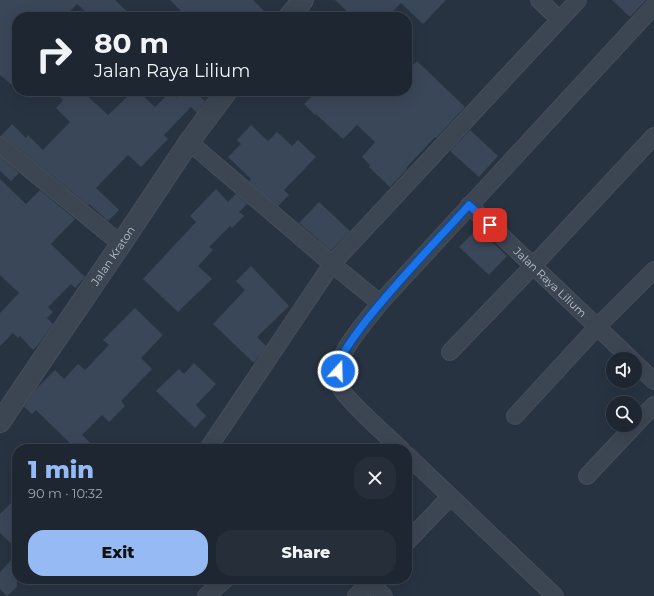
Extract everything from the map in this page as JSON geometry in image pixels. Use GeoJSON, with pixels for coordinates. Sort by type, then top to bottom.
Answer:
{"type":"FeatureCollection","features":[{"type":"Feature","properties":{"kind":"street"},"geometry":{"type":"LineString","coordinates":[[293,12],[303,0]]}},
{"type":"Feature","properties":{"kind":"street"},"geometry":{"type":"LineString","coordinates":[[539,0],[559,20]]}},
{"type":"Feature","properties":{"kind":"street"},"geometry":{"type":"LineString","coordinates":[[211,444],[332,264],[578,0]]}},
{"type":"Feature","properties":{"kind":"street"},"geometry":{"type":"LineString","coordinates":[[396,444],[344,394],[336,380],[339,362],[349,344],[380,303],[654,6]]}},
{"type":"Feature","properties":{"kind":"street","name":"Jalan Kraton"},"geometry":{"type":"LineString","coordinates":[[0,422],[189,142],[223,96]]}},
{"type":"Feature","properties":{"kind":"street"},"geometry":{"type":"LineString","coordinates":[[450,352],[533,266],[654,136]]}},
{"type":"Feature","properties":{"kind":"street"},"geometry":{"type":"LineString","coordinates":[[189,142],[380,303]]}},
{"type":"Feature","properties":{"kind":"street"},"geometry":{"type":"LineString","coordinates":[[0,145],[121,244]]}},
{"type":"Feature","properties":{"kind":"street","name":"Jalan Raya Lilium"},"geometry":{"type":"LineString","coordinates":[[469,205],[624,352]]}},
{"type":"Feature","properties":{"kind":"street"},"geometry":{"type":"LineString","coordinates":[[515,416],[597,327],[654,270]]}},
{"type":"Feature","properties":{"kind":"street"},"geometry":{"type":"LineString","coordinates":[[642,370],[654,381]]}},
{"type":"Feature","properties":{"kind":"street"},"geometry":{"type":"LineString","coordinates":[[642,418],[654,405]]}},
{"type":"Feature","properties":{"kind":"street"},"geometry":{"type":"LineString","coordinates":[[587,476],[628,432]]}},
{"type":"Feature","properties":{"kind":"street"},"geometry":{"type":"LineString","coordinates":[[412,460],[555,596]]}},
{"type":"Feature","properties":{"kind":"street"},"geometry":{"type":"LineString","coordinates":[[412,537],[450,496]]}},
{"type":"Feature","properties":{"kind":"street"},"geometry":{"type":"LineString","coordinates":[[206,596],[212,584]]}},
{"type":"Feature","properties":{"kind":"street"},"geometry":{"type":"LineString","coordinates":[[206,596],[220,584]]}},
{"type":"Feature","properties":{"kind":"street"},"geometry":{"type":"LineString","coordinates":[[356,596],[366,584]]}},
{"type":"Feature","properties":{"kind":"street"},"geometry":{"type":"LineString","coordinates":[[374,584],[384,596]]}},
{"type":"Feature","properties":{"kind":"building"},"geometry":{"type":"Polygon","coordinates":[[[0,0],[115,0],[128,12],[86,12],[77,4],[70,12],[12,12],[12,85],[0,75],[0,0]]]}},
{"type":"Feature","properties":{"kind":"building"},"geometry":{"type":"Polygon","coordinates":[[[170,0],[253,0],[265,12],[182,12],[170,0]]]}},
{"type":"Feature","properties":{"kind":"building"},"geometry":{"type":"Polygon","coordinates":[[[335,0],[446,0],[423,24],[401,3],[392,12],[348,12],[335,0]]]}},
{"type":"Feature","properties":{"kind":"building"},"geometry":{"type":"Polygon","coordinates":[[[612,0],[646,0],[630,17],[612,0]]]}},
{"type":"Feature","properties":{"kind":"building"},"geometry":{"type":"Polygon","coordinates":[[[417,61],[465,107],[436,138],[435,137],[390,187],[369,167],[370,165],[362,157],[375,142],[357,125],[343,139],[304,104],[312,96],[412,96],[412,66],[417,61]]]}},
{"type":"Feature","properties":{"kind":"building"},"geometry":{"type":"Polygon","coordinates":[[[59,96],[87,96],[108,115],[128,96],[143,96],[155,107],[166,96],[175,96],[177,98],[179,96],[200,96],[205,101],[197,113],[191,107],[164,135],[168,139],[141,167],[128,155],[96,188],[119,210],[108,221],[6,138],[1,136],[12,124],[26,138],[28,135],[43,150],[70,122],[56,108],[63,100],[59,96]]]}},
{"type":"Feature","properties":{"kind":"building"},"geometry":{"type":"Polygon","coordinates":[[[251,125],[268,141],[277,132],[292,146],[298,140],[316,157],[284,190],[289,195],[278,206],[249,181],[251,179],[228,157],[241,144],[237,140],[251,125]]]}},
{"type":"Feature","properties":{"kind":"building"},"geometry":{"type":"Polygon","coordinates":[[[470,130],[498,156],[479,177],[450,151],[470,130]]]}},
{"type":"Feature","properties":{"kind":"building"},"geometry":{"type":"Polygon","coordinates":[[[0,157],[19,173],[11,181],[0,171],[0,157]]]}},
{"type":"Feature","properties":{"kind":"building"},"geometry":{"type":"Polygon","coordinates":[[[0,179],[26,204],[40,190],[75,219],[51,244],[85,277],[75,288],[71,284],[48,307],[53,312],[47,318],[53,324],[33,350],[20,336],[18,338],[13,333],[0,346],[0,313],[19,293],[0,275],[0,179]]]}},
{"type":"Feature","properties":{"kind":"building"},"geometry":{"type":"Polygon","coordinates":[[[216,189],[228,202],[236,194],[247,204],[239,212],[244,216],[232,228],[230,226],[209,247],[213,250],[198,266],[212,279],[178,312],[143,279],[196,222],[190,216],[216,189]]]}},
{"type":"Feature","properties":{"kind":"building"},"geometry":{"type":"Polygon","coordinates":[[[319,202],[350,231],[331,251],[299,223],[319,202]]]}},
{"type":"Feature","properties":{"kind":"building"},"geometry":{"type":"Polygon","coordinates":[[[478,228],[507,256],[489,275],[459,247],[478,228]]]}},
{"type":"Feature","properties":{"kind":"building"},"geometry":{"type":"Polygon","coordinates":[[[251,266],[289,306],[257,337],[266,346],[254,363],[213,324],[245,290],[236,281],[251,266]]]}},
{"type":"Feature","properties":{"kind":"building"},"geometry":{"type":"Polygon","coordinates":[[[135,308],[163,335],[141,358],[152,369],[121,401],[125,406],[109,422],[102,415],[82,435],[92,444],[71,444],[36,410],[32,414],[24,407],[36,389],[55,370],[64,379],[78,364],[85,370],[109,345],[103,340],[135,308]]]}},
{"type":"Feature","properties":{"kind":"building"},"geometry":{"type":"Polygon","coordinates":[[[194,363],[216,384],[196,405],[206,416],[195,428],[156,391],[179,369],[184,374],[194,363]]]}},
{"type":"Feature","properties":{"kind":"building"},"geometry":{"type":"Polygon","coordinates":[[[12,502],[12,544],[0,533],[0,514],[12,502]]]}},
{"type":"Feature","properties":{"kind":"building"},"geometry":{"type":"Polygon","coordinates":[[[12,559],[12,584],[17,584],[17,587],[7,596],[0,589],[0,572],[12,559]]]}},
{"type":"Feature","properties":{"kind":"route"},"geometry":{"type":"LineString","coordinates":[[338,371],[339,362],[349,344],[380,303],[469,205],[490,225]]}}]}
